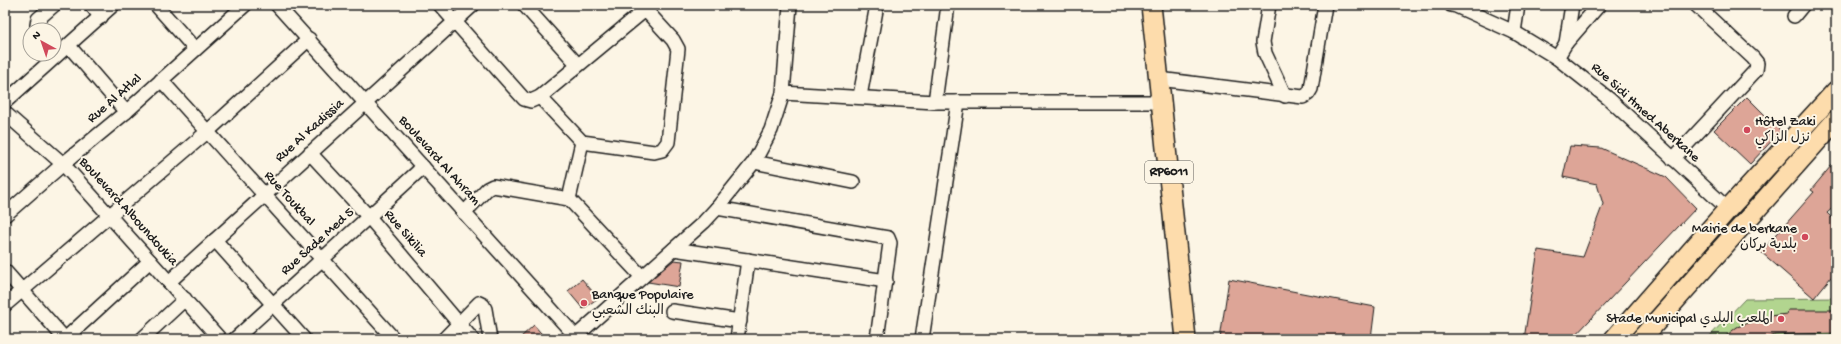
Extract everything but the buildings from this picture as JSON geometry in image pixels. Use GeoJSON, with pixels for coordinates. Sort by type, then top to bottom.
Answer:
{"type":"FeatureCollection","features":[{"type":"Feature","properties":{"kind":"highway","name":"RP6011"},"geometry":{"type":"LineString","coordinates":[[1151,5],[1186,339]]}},
{"type":"Feature","properties":{"kind":"highway"},"geometry":{"type":"LineString","coordinates":[[1614,339],[1728,209],[1836,91]]}},
{"type":"Feature","properties":{"kind":"highway"},"geometry":{"type":"LineString","coordinates":[[1641,339],[1836,120]]}},
{"type":"Feature","properties":{"kind":"street"},"geometry":{"type":"LineString","coordinates":[[38,22],[38,19],[54,5]]}},
{"type":"Feature","properties":{"kind":"street"},"geometry":{"type":"LineString","coordinates":[[91,5],[101,17]]}},
{"type":"Feature","properties":{"kind":"street"},"geometry":{"type":"LineString","coordinates":[[62,48],[101,17],[113,5]]}},
{"type":"Feature","properties":{"kind":"street"},"geometry":{"type":"LineString","coordinates":[[156,5],[195,49]]}},
{"type":"Feature","properties":{"kind":"street","name":"Rue Al Atlal"},"geometry":{"type":"LineString","coordinates":[[5,215],[63,164],[126,112],[245,5]]}},
{"type":"Feature","properties":{"kind":"street","name":"Boulevard Al Ahram"},"geometry":{"type":"LineString","coordinates":[[277,5],[576,338]]}},
{"type":"Feature","properties":{"kind":"street"},"geometry":{"type":"LineString","coordinates":[[440,5],[524,99],[531,101],[540,97],[646,6],[673,40],[678,49],[668,142],[662,150],[654,152],[582,142],[540,97]]}},
{"type":"Feature","properties":{"kind":"street","name":"Rue Al Kadissia"},"geometry":{"type":"LineString","coordinates":[[169,282],[473,5]]}},
{"type":"Feature","properties":{"kind":"street"},"geometry":{"type":"LineString","coordinates":[[524,5],[578,65]]}},
{"type":"Feature","properties":{"kind":"street"},"geometry":{"type":"LineString","coordinates":[[576,338],[717,208],[754,162],[771,130],[783,93],[790,5]]}},
{"type":"Feature","properties":{"kind":"street"},"geometry":{"type":"LineString","coordinates":[[860,96],[877,5]]}},
{"type":"Feature","properties":{"kind":"street"},"geometry":{"type":"LineString","coordinates":[[935,102],[948,5]]}},
{"type":"Feature","properties":{"kind":"street"},"geometry":{"type":"LineString","coordinates":[[1269,5],[1263,42],[1265,53],[1285,96]]}},
{"type":"Feature","properties":{"kind":"street"},"geometry":{"type":"LineString","coordinates":[[1159,79],[1285,96],[1303,97],[1311,89],[1325,5]]}},
{"type":"Feature","properties":{"kind":"street","name":"Rue Sidi Hmed Aberkane"},"geometry":{"type":"LineString","coordinates":[[1454,5],[1514,32],[1557,58],[1609,98],[1728,209]]}},
{"type":"Feature","properties":{"kind":"street"},"geometry":{"type":"LineString","coordinates":[[1514,32],[1518,5]]}},
{"type":"Feature","properties":{"kind":"street"},"geometry":{"type":"LineString","coordinates":[[1566,43],[1572,5]]}},
{"type":"Feature","properties":{"kind":"street"},"geometry":{"type":"LineString","coordinates":[[1557,58],[1566,43],[1599,5]]}},
{"type":"Feature","properties":{"kind":"street"},"geometry":{"type":"LineString","coordinates":[[1673,159],[1756,70],[1756,63],[1753,58],[1696,5]]}},
{"type":"Feature","properties":{"kind":"street"},"geometry":{"type":"LineString","coordinates":[[1794,16],[1803,5]]}},
{"type":"Feature","properties":{"kind":"street"},"geometry":{"type":"LineString","coordinates":[[5,305],[207,132],[309,39]]}},
{"type":"Feature","properties":{"kind":"street"},"geometry":{"type":"LineString","coordinates":[[62,50],[126,112]]}},
{"type":"Feature","properties":{"kind":"street"},"geometry":{"type":"LineString","coordinates":[[5,102],[47,62]]}},
{"type":"Feature","properties":{"kind":"street","name":"Rue Toukbal"},"geometry":{"type":"LineString","coordinates":[[161,80],[394,339]]}},
{"type":"Feature","properties":{"kind":"street"},"geometry":{"type":"LineString","coordinates":[[783,93],[860,96],[935,102],[1162,102]]}},
{"type":"Feature","properties":{"kind":"street"},"geometry":{"type":"LineString","coordinates":[[922,339],[958,102]]}},
{"type":"Feature","properties":{"kind":"street","name":"Boulevard Alboundoukia"},"geometry":{"type":"LineString","coordinates":[[5,113],[63,164],[220,339]]}},
{"type":"Feature","properties":{"kind":"street"},"geometry":{"type":"LineString","coordinates":[[569,199],[582,142]]}},
{"type":"Feature","properties":{"kind":"street","name":"Rue Sikilia"},"geometry":{"type":"LineString","coordinates":[[310,153],[369,218],[460,323],[472,339]]}},
{"type":"Feature","properties":{"kind":"street"},"geometry":{"type":"LineString","coordinates":[[754,162],[853,182]]}},
{"type":"Feature","properties":{"kind":"street","name":"Rue Sade Med 5"},"geometry":{"type":"LineString","coordinates":[[235,339],[423,167]]}},
{"type":"Feature","properties":{"kind":"street"},"geometry":{"type":"LineString","coordinates":[[464,213],[487,189],[493,186],[569,199],[642,277]]}},
{"type":"Feature","properties":{"kind":"street"},"geometry":{"type":"LineString","coordinates":[[717,208],[886,237],[890,243],[877,339]]}},
{"type":"Feature","properties":{"kind":"street"},"geometry":{"type":"LineString","coordinates":[[215,240],[304,339]]}},
{"type":"Feature","properties":{"kind":"street"},"geometry":{"type":"LineString","coordinates":[[674,249],[886,281]]}},
{"type":"Feature","properties":{"kind":"street"},"geometry":{"type":"LineString","coordinates":[[737,339],[748,260]]}},
{"type":"Feature","properties":{"kind":"street"},"geometry":{"type":"LineString","coordinates":[[5,271],[65,339],[150,261]]}},
{"type":"Feature","properties":{"kind":"street"},"geometry":{"type":"LineString","coordinates":[[142,339],[184,299]]}},
{"type":"Feature","properties":{"kind":"street"},"geometry":{"type":"LineString","coordinates":[[444,339],[476,304],[481,304],[485,308],[490,339]]}},
{"type":"Feature","properties":{"kind":"street"},"geometry":{"type":"LineString","coordinates":[[672,311],[740,321]]}},
{"type":"Feature","properties":{"kind":"green space","name":"Stade Municipal الملعب البلدي"},"geometry":{"type":"Polygon","coordinates":[[[1836,298],[1836,339],[1707,339],[1745,299],[1836,298]]]}},
{"type":"Feature","properties":{"kind":"place","name":"Hôtel Zaki نزل الزاكي"},"geometry":{"type":"Point","coordinates":[1747,130]}},
{"type":"Feature","properties":{"kind":"place","name":"Mairie de berkane بلدية بركان"},"geometry":{"type":"Point","coordinates":[1805,237]}},
{"type":"Feature","properties":{"kind":"place","name":"Banque Populaire البنك الشعبي"},"geometry":{"type":"Point","coordinates":[584,303]}},
{"type":"Feature","properties":{"kind":"place","name":"Stade Municipal الملعب البلدي"},"geometry":{"type":"Point","coordinates":[1781,319]}}]}
